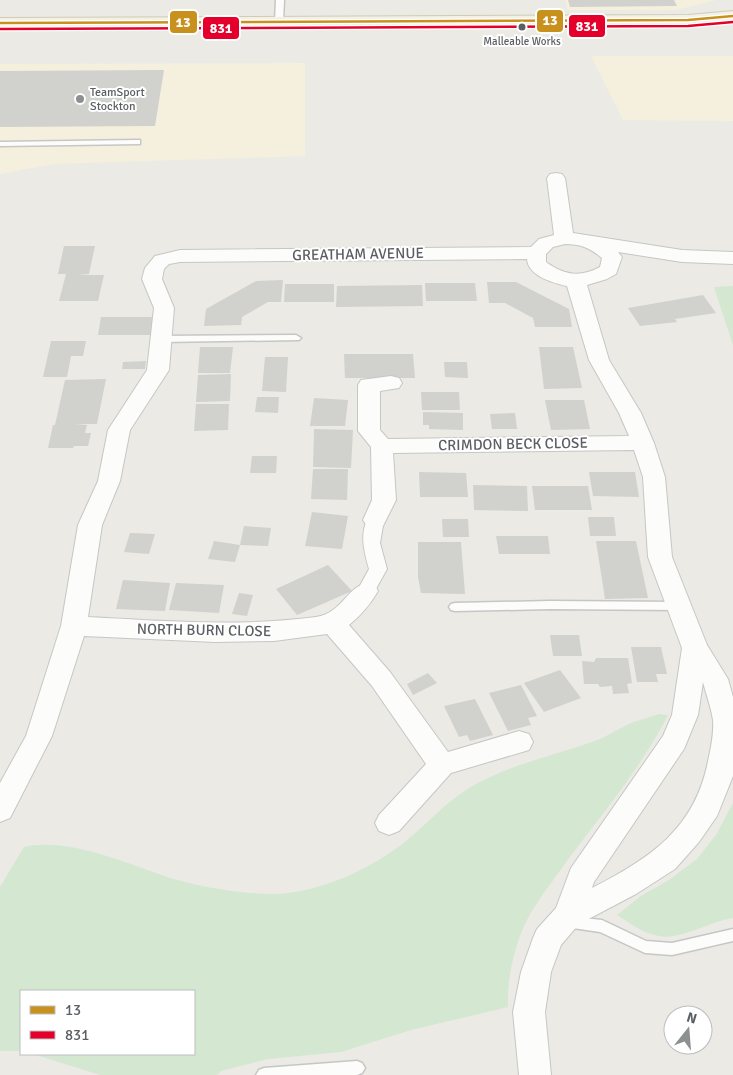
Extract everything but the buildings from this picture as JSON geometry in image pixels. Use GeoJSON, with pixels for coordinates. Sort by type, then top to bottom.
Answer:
{"type":"FeatureCollection","features":[{"type":"Feature","properties":{"kind":"main road"},"geometry":{"type":"LineString","coordinates":[[0,24],[688,20],[733,16]]}},
{"type":"Feature","properties":{"kind":"main road"},"geometry":{"type":"LineString","coordinates":[[0,40],[279,34],[733,34]]}},
{"type":"Feature","properties":{"kind":"street"},"geometry":{"type":"LineString","coordinates":[[556,178],[564,238]]}},
{"type":"Feature","properties":{"kind":"street"},"geometry":{"type":"LineString","coordinates":[[682,256],[610,270],[596,278],[576,281],[550,275],[537,264],[536,253],[546,242],[564,238],[579,238],[596,243],[682,256],[733,258]]}},
{"type":"Feature","properties":{"kind":"street"},"geometry":{"type":"LineString","coordinates":[[596,243],[612,257],[610,270]]}},
{"type":"Feature","properties":{"kind":"street","name":"GREATHAM AVENUE"},"geometry":{"type":"LineString","coordinates":[[161,339],[164,308],[152,278],[155,268],[162,260],[180,256],[536,253]]}},
{"type":"Feature","properties":{"kind":"street"},"geometry":{"type":"LineString","coordinates":[[565,918],[626,885],[665,860],[689,834],[707,808],[719,777],[724,750],[726,720],[715,679],[696,648],[660,557],[654,478],[643,443],[630,413],[599,360],[576,281]]}},
{"type":"Feature","properties":{"kind":"street"},"geometry":{"type":"LineString","coordinates":[[0,810],[39,736],[74,626],[90,525],[109,481],[119,430],[158,370],[161,339]]}},
{"type":"Feature","properties":{"kind":"street"},"geometry":{"type":"LineString","coordinates":[[391,384],[369,385],[369,431],[382,446],[384,500],[375,520],[371,543],[378,569],[366,591],[353,608],[333,624],[381,679],[442,765]]}},
{"type":"Feature","properties":{"kind":"street","name":"CRIMDON BECK CLOSE"},"geometry":{"type":"LineString","coordinates":[[382,446],[643,443]]}},
{"type":"Feature","properties":{"kind":"street","name":"NORTH BURN CLOSE"},"geometry":{"type":"LineString","coordinates":[[74,626],[215,633],[274,632],[333,624]]}},
{"type":"Feature","properties":{"kind":"street"},"geometry":{"type":"LineString","coordinates":[[535,1075],[529,1012],[536,972],[548,938],[565,918],[581,877],[674,741],[685,715],[696,648]]}},
{"type":"Feature","properties":{"kind":"street"},"geometry":{"type":"LineString","coordinates":[[389,823],[442,765],[519,742]]}},
{"type":"Feature","properties":{"kind":"lane"},"geometry":{"type":"LineString","coordinates":[[279,21],[280,0]]}},
{"type":"Feature","properties":{"kind":"lane"},"geometry":{"type":"LineString","coordinates":[[0,144],[137,142]]}},
{"type":"Feature","properties":{"kind":"lane"},"geometry":{"type":"LineString","coordinates":[[161,339],[296,338]]}},
{"type":"Feature","properties":{"kind":"lane"},"geometry":{"type":"LineString","coordinates":[[455,607],[550,605],[679,606]]}},
{"type":"Feature","properties":{"kind":"lane"},"geometry":{"type":"LineString","coordinates":[[565,918],[602,926],[645,947],[672,949],[733,935]]}},
{"type":"Feature","properties":{"kind":"lane"},"geometry":{"type":"LineString","coordinates":[[264,1075],[357,1068]]}},
{"type":"Feature","properties":{"kind":"shaded area"},"geometry":{"type":"Polygon","coordinates":[[[565,0],[716,0],[676,10],[568,10],[565,0]]]}},
{"type":"Feature","properties":{"kind":"shaded area"},"geometry":{"type":"Polygon","coordinates":[[[591,56],[733,56],[733,121],[623,120],[591,56]]]}},
{"type":"Feature","properties":{"kind":"shaded area"},"geometry":{"type":"Polygon","coordinates":[[[305,63],[305,156],[54,164],[0,174],[0,64],[305,63]]]}},
{"type":"Feature","properties":{"kind":"green space"},"geometry":{"type":"Polygon","coordinates":[[[733,286],[733,345],[714,287],[733,286]]]}},
{"type":"Feature","properties":{"kind":"green space"},"geometry":{"type":"Polygon","coordinates":[[[659,714],[668,715],[646,754],[566,862],[524,926],[512,962],[508,989],[508,1007],[411,1030],[341,1052],[268,1059],[221,1071],[217,1075],[100,1075],[36,1055],[195,1055],[195,990],[20,990],[20,1051],[0,1051],[0,887],[24,847],[41,845],[79,849],[117,859],[170,878],[224,890],[266,894],[295,892],[346,877],[378,861],[406,841],[458,796],[482,781],[498,773],[600,739],[631,723],[659,714]]]}},
{"type":"Feature","properties":{"kind":"green space"},"geometry":{"type":"Polygon","coordinates":[[[733,803],[733,918],[667,937],[653,935],[617,915],[641,896],[669,880],[697,859],[716,835],[733,803]]]}},
{"type":"Feature","properties":{"kind":"transit line","name":"13"},"geometry":{"type":"LineString","coordinates":[[0,23],[688,20],[733,16]]}},
{"type":"Feature","properties":{"kind":"transit line","name":"831"},"geometry":{"type":"LineString","coordinates":[[0,29],[688,26],[733,22]]}},
{"type":"Feature","properties":{"kind":"place","name":"Malleable Works"},"geometry":{"type":"Point","coordinates":[522,27]}},
{"type":"Feature","properties":{"kind":"place","name":"TeamSport Stockton"},"geometry":{"type":"Point","coordinates":[80,99]}}]}
